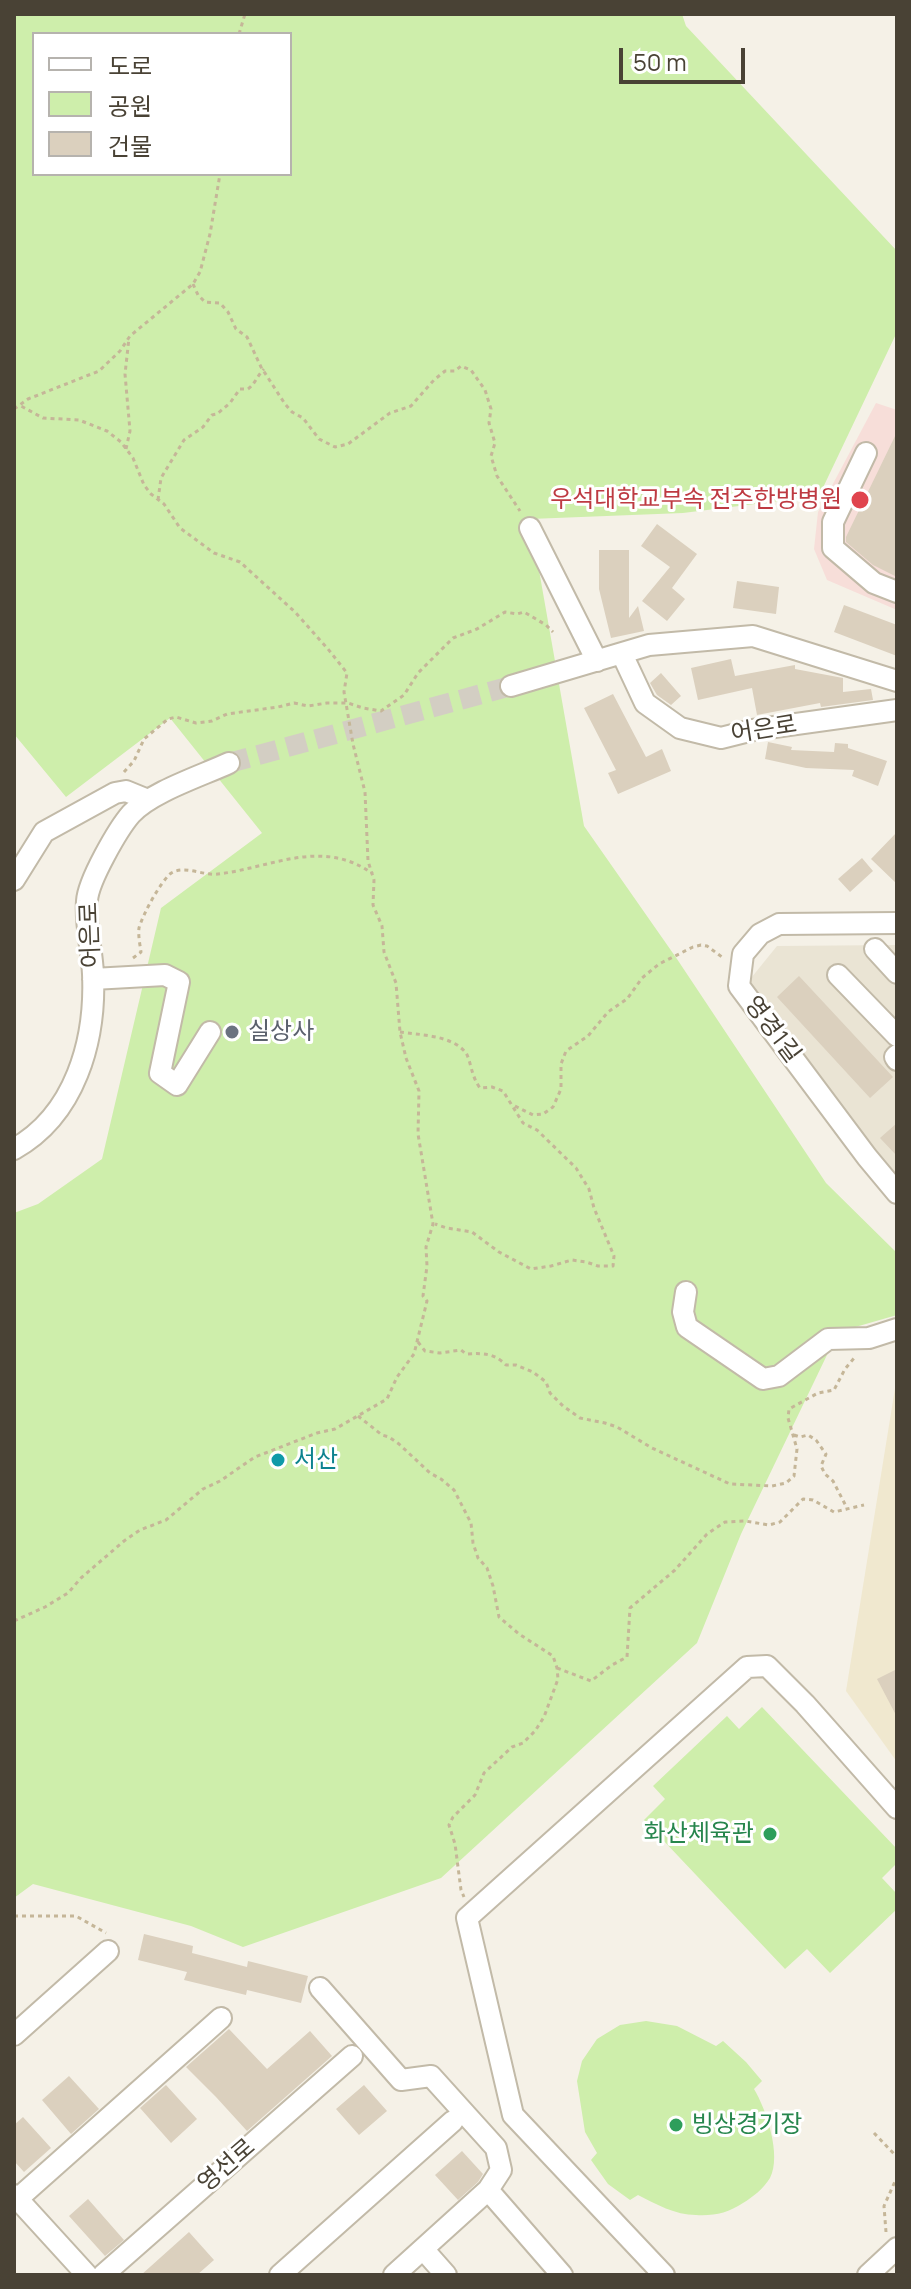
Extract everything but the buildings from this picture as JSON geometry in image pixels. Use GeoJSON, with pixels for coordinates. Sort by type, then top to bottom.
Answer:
{"type":"FeatureCollection","features":[{"type":"Feature","properties":{"kind":"street"},"geometry":{"type":"LineString","coordinates":[[866,453],[833,522],[833,548],[874,583],[897,592]]}},
{"type":"Feature","properties":{"kind":"street"},"geometry":{"type":"LineString","coordinates":[[530,528],[597,661]]}},
{"type":"Feature","properties":{"kind":"street"},"geometry":{"type":"LineString","coordinates":[[511,686],[649,645],[753,636],[897,681]]}},
{"type":"Feature","properties":{"kind":"street","name":"어은로"},"geometry":{"type":"LineString","coordinates":[[622,654],[645,703],[680,728],[721,738],[753,730],[897,710]]}},
{"type":"Feature","properties":{"kind":"street","name":"어은로"},"geometry":{"type":"LineString","coordinates":[[14,1149],[45,1128],[63,1106],[81,1066],[90,1026],[93,979],[87,898],[108,846],[131,814],[148,800],[229,763]]}},
{"type":"Feature","properties":{"kind":"street"},"geometry":{"type":"LineString","coordinates":[[14,880],[44,832],[115,793],[126,791],[148,800]]}},
{"type":"Feature","properties":{"kind":"street"},"geometry":{"type":"LineString","coordinates":[[743,954],[760,934],[779,924],[897,923]]}},
{"type":"Feature","properties":{"kind":"street"},"geometry":{"type":"LineString","coordinates":[[875,949],[897,973]]}},
{"type":"Feature","properties":{"kind":"street","name":"영경1길"},"geometry":{"type":"LineString","coordinates":[[743,954],[739,986],[897,1193]]}},
{"type":"Feature","properties":{"kind":"street"},"geometry":{"type":"LineString","coordinates":[[93,979],[165,975],[179,982],[160,1073],[177,1085],[210,1032]]}},
{"type":"Feature","properties":{"kind":"street"},"geometry":{"type":"LineString","coordinates":[[838,975],[897,1036]]}},
{"type":"Feature","properties":{"kind":"street"},"geometry":{"type":"LineString","coordinates":[[686,1292],[683,1312],[687,1327],[763,1379],[779,1376],[828,1339],[869,1338],[897,1329]]}},
{"type":"Feature","properties":{"kind":"street"},"geometry":{"type":"LineString","coordinates":[[664,2275],[513,2115],[467,1918],[747,1667],[767,1666],[897,1808]]}},
{"type":"Feature","properties":{"kind":"street"},"geometry":{"type":"LineString","coordinates":[[14,2035],[110,1944]]}},
{"type":"Feature","properties":{"kind":"street"},"geometry":{"type":"LineString","coordinates":[[320,1988],[401,2080],[431,2076],[496,2148],[501,2170],[488,2190],[394,2275]]}},
{"type":"Feature","properties":{"kind":"street"},"geometry":{"type":"LineString","coordinates":[[87,2275],[15,2198],[221,2018]]}},
{"type":"Feature","properties":{"kind":"street","name":"영선로"},"geometry":{"type":"LineString","coordinates":[[103,2275],[352,2056]]}},
{"type":"Feature","properties":{"kind":"street"},"geometry":{"type":"LineString","coordinates":[[280,2275],[453,2121]]}},
{"type":"Feature","properties":{"kind":"street"},"geometry":{"type":"LineString","coordinates":[[488,2190],[562,2275]]}},
{"type":"Feature","properties":{"kind":"street"},"geometry":{"type":"LineString","coordinates":[[868,2275],[892,2241]]}},
{"type":"Feature","properties":{"kind":"street"},"geometry":{"type":"LineString","coordinates":[[423,2249],[446,2275]]}},
{"type":"Feature","properties":{"kind":"path"},"geometry":{"type":"LineString","coordinates":[[14,409],[28,399],[99,371],[120,351],[129,337],[193,284],[200,272],[210,234],[220,176]]}},
{"type":"Feature","properties":{"kind":"path"},"geometry":{"type":"LineString","coordinates":[[193,284],[205,302],[220,303],[228,312],[236,329],[247,337],[261,367],[292,412],[303,418],[319,439],[335,447],[348,444],[390,413],[411,406],[445,371],[455,371],[461,366],[471,370],[485,390],[491,409],[489,423],[495,443],[491,456],[497,476],[530,528]]}},
{"type":"Feature","properties":{"kind":"path"},"geometry":{"type":"LineString","coordinates":[[126,449],[130,431],[125,374],[129,337]]}},
{"type":"Feature","properties":{"kind":"path"},"geometry":{"type":"LineString","coordinates":[[158,500],[161,478],[184,440],[230,403],[240,389],[253,385],[254,379],[264,369]]}},
{"type":"Feature","properties":{"kind":"path"},"geometry":{"type":"LineString","coordinates":[[14,1621],[68,1593],[124,1541],[140,1530],[166,1520],[203,1489],[255,1457],[335,1429],[387,1399],[418,1342],[427,1301],[423,1296],[426,1247],[433,1224],[418,1134],[419,1091],[406,1058],[400,1032],[396,983],[384,952],[382,926],[373,905],[365,792],[344,692],[347,673],[295,612],[240,562],[214,553],[180,528],[164,504],[144,485],[133,458],[107,431],[79,420],[43,418],[21,406]]}},
{"type":"Feature","properties":{"kind":"path"},"geometry":{"type":"LineString","coordinates":[[115,793],[120,776],[134,761],[144,739],[168,719],[176,717],[196,723],[212,721],[227,714],[294,703],[308,706],[348,703],[381,711],[404,695],[418,673],[453,638],[477,629],[505,612],[524,612],[553,632]]}},
{"type":"Feature","properties":{"kind":"path"},"geometry":{"type":"LineString","coordinates":[[127,963],[141,952],[138,930],[160,888],[172,873],[184,869],[216,875],[284,859],[309,857],[346,860],[373,874]]}},
{"type":"Feature","properties":{"kind":"path"},"geometry":{"type":"LineString","coordinates":[[511,1104],[533,1115],[543,1114],[553,1107],[561,1089],[561,1064],[566,1051],[588,1036],[608,1012],[627,999],[642,978],[659,964],[701,945],[722,957],[743,954]]}},
{"type":"Feature","properties":{"kind":"path"},"geometry":{"type":"LineString","coordinates":[[400,1032],[454,1043],[467,1055],[474,1080],[480,1088],[492,1087],[503,1091],[523,1123],[537,1130],[576,1168],[589,1189],[614,1256],[613,1266],[572,1260],[531,1269],[499,1252],[472,1232],[433,1224]]}},
{"type":"Feature","properties":{"kind":"path"},"geometry":{"type":"LineString","coordinates":[[418,1342],[425,1351],[440,1353],[461,1350],[466,1354],[498,1357],[506,1365],[516,1365],[533,1372],[546,1382],[550,1393],[563,1406],[580,1418],[617,1427],[652,1448],[730,1484],[772,1486],[786,1483],[794,1476],[797,1449],[788,1418],[789,1409],[818,1393],[834,1390],[845,1369],[869,1338]]}},
{"type":"Feature","properties":{"kind":"path"},"geometry":{"type":"LineString","coordinates":[[358,1416],[399,1444],[454,1490],[471,1523],[478,1558],[487,1568],[499,1617],[553,1656],[557,1668],[558,1679],[544,1717],[535,1731],[484,1773],[475,1795],[449,1825],[466,1902]]}},
{"type":"Feature","properties":{"kind":"path"},"geometry":{"type":"LineString","coordinates":[[794,1435],[808,1435],[816,1440],[826,1454],[821,1466],[848,1510]]}},
{"type":"Feature","properties":{"kind":"path"},"geometry":{"type":"LineString","coordinates":[[557,1668],[591,1681],[627,1657],[630,1608],[675,1570],[707,1534],[725,1522],[769,1525],[780,1522],[803,1499],[813,1500],[834,1512],[864,1505]]}},
{"type":"Feature","properties":{"kind":"path"},"geometry":{"type":"LineString","coordinates":[[14,1916],[76,1916],[110,1944]]}},
{"type":"Feature","properties":{"kind":"path"},"geometry":{"type":"LineString","coordinates":[[874,2133],[897,2157]]}},
{"type":"Feature","properties":{"kind":"path"},"geometry":{"type":"LineString","coordinates":[[892,2241],[884,2206],[897,2177]]}},
{"type":"Feature","properties":{"kind":"shaded area","name":"우석대학교부속 전주한방병원"},"geometry":{"type":"Polygon","coordinates":[[[876,403],[897,410],[897,610],[827,580],[814,549],[818,512],[876,403]]]}},
{"type":"Feature","properties":{"kind":"shaded area"},"geometry":{"type":"Polygon","coordinates":[[[897,945],[897,1188],[747,983],[777,946],[897,945]]]}},
{"type":"Feature","properties":{"kind":"shaded area"},"geometry":{"type":"Polygon","coordinates":[[[897,1376],[897,1762],[846,1691],[897,1376]]]}},
{"type":"Feature","properties":{"kind":"green space"},"geometry":{"type":"Polygon","coordinates":[[[14,14],[682,14],[686,26],[897,251],[897,332],[819,496],[683,513],[530,519],[584,826],[826,1183],[897,1253],[897,1315],[838,1332],[741,1534],[697,1643],[441,1878],[243,1947],[191,1926],[33,1884],[14,1898],[14,1213],[38,1204],[102,1159],[161,908],[262,833],[170,718],[66,797],[14,734],[14,14]]]}},
{"type":"Feature","properties":{"kind":"green space","name":"화산체육관"},"geometry":{"type":"Polygon","coordinates":[[[762,1707],[897,1849],[897,1863],[882,1878],[897,1894],[897,1909],[830,1973],[807,1949],[785,1969],[644,1820],[665,1799],[653,1786],[727,1716],[739,1729],[762,1707]]]}},
{"type":"Feature","properties":{"kind":"green space","name":"빙상경기장"},"geometry":{"type":"Polygon","coordinates":[[[646,2021],[677,2026],[716,2046],[723,2041],[762,2081],[754,2089],[771,2132],[773,2168],[761,2189],[732,2209],[715,2214],[688,2215],[638,2195],[630,2200],[608,2184],[591,2160],[597,2153],[585,2132],[577,2081],[582,2061],[597,2039],[620,2025],[646,2021]]]}},
{"type":"Feature","properties":{"kind":"tunnel"},"geometry":{"type":"LineString","coordinates":[[229,763],[511,686]]}},
{"type":"Feature","properties":{"kind":"place","name":"우석대학교부속 전주한방병원"},"geometry":{"type":"Point","coordinates":[860,500]}},
{"type":"Feature","properties":{"kind":"place","name":"실상사"},"geometry":{"type":"Point","coordinates":[232,1032]}},
{"type":"Feature","properties":{"kind":"place","name":"서산"},"geometry":{"type":"Point","coordinates":[278,1460]}},
{"type":"Feature","properties":{"kind":"place","name":"화산체육관"},"geometry":{"type":"Point","coordinates":[770,1834]}},
{"type":"Feature","properties":{"kind":"place","name":"빙상경기장"},"geometry":{"type":"Point","coordinates":[676,2125]}}]}
